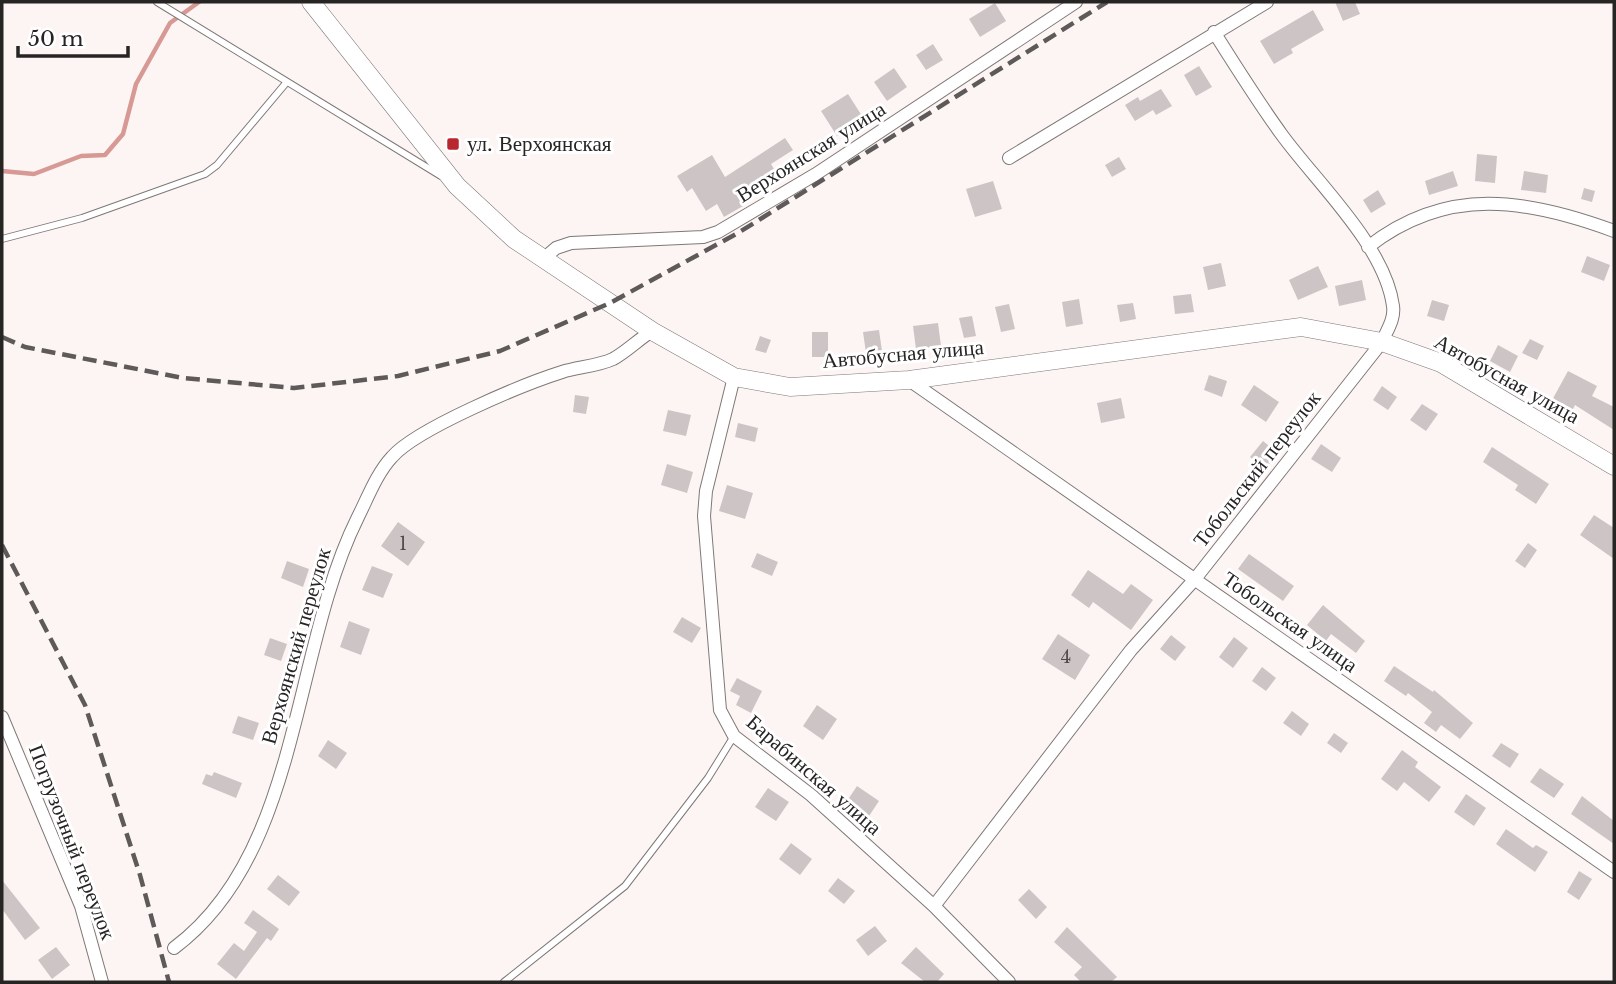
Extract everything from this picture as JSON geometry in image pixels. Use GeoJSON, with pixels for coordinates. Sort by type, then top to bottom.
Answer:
{"type":"FeatureCollection","features":[{"type":"Feature","properties":{"kind":"street","name":"Верхоянская улица"},"geometry":{"type":"LineString","coordinates":[[542,260],[556,248],[571,243],[704,237],[718,232],[816,174],[1076,2]]}},
{"type":"Feature","properties":{"kind":"street"},"geometry":{"type":"LineString","coordinates":[[1009,158],[1267,2]]}},
{"type":"Feature","properties":{"kind":"street","name":"Автобусная улица"},"geometry":{"type":"LineString","coordinates":[[314,5],[457,186],[514,239],[652,331],[734,377],[790,387],[909,380],[1301,327],[1382,342],[1441,363],[1614,466]]}},
{"type":"Feature","properties":{"kind":"street","name":"Тобольский переулок"},"geometry":{"type":"LineString","coordinates":[[934,906],[1131,650],[1195,579],[1382,342],[1392,320],[1393,308],[1387,282],[1368,247],[1282,136],[1214,32]]}},
{"type":"Feature","properties":{"kind":"street"},"geometry":{"type":"LineString","coordinates":[[1368,247],[1413,217],[1476,204],[1537,208],[1614,231]]}},
{"type":"Feature","properties":{"kind":"street","name":"Верхоянский переулок"},"geometry":{"type":"LineString","coordinates":[[174,948],[219,906],[257,845],[336,564],[387,463],[405,445],[510,391],[563,372],[612,359],[652,331]]}},
{"type":"Feature","properties":{"kind":"street","name":"Барабинская улица"},"geometry":{"type":"LineString","coordinates":[[734,377],[706,491],[704,516],[720,710],[734,736],[811,795],[934,906],[1009,982]]}},
{"type":"Feature","properties":{"kind":"street","name":"Тобольская улица"},"geometry":{"type":"LineString","coordinates":[[909,380],[1614,872]]}},
{"type":"Feature","properties":{"kind":"street","name":"Погрузочный переулок"},"geometry":{"type":"LineString","coordinates":[[2,717],[81,906],[102,982]]}},
{"type":"Feature","properties":{"kind":"lane"},"geometry":{"type":"LineString","coordinates":[[158,2],[457,186]]}},
{"type":"Feature","properties":{"kind":"lane"},"geometry":{"type":"LineString","coordinates":[[2,239],[82,218],[205,174],[218,165],[286,83]]}},
{"type":"Feature","properties":{"kind":"lane"},"geometry":{"type":"LineString","coordinates":[[503,982],[625,886],[708,778],[734,736]]}},
{"type":"Feature","properties":{"kind":"building"},"geometry":{"type":"Polygon","coordinates":[[[1335,2],[1355,2],[1360,14],[1343,21],[1335,2]]]}},
{"type":"Feature","properties":{"kind":"building"},"geometry":{"type":"Polygon","coordinates":[[[995,3],[1006,21],[980,37],[969,19],[995,3]]]}},
{"type":"Feature","properties":{"kind":"building"},"geometry":{"type":"Polygon","coordinates":[[[1313,10],[1324,30],[1291,49],[1293,53],[1274,64],[1260,41],[1313,10]]]}},
{"type":"Feature","properties":{"kind":"building"},"geometry":{"type":"Polygon","coordinates":[[[933,44],[943,60],[926,70],[916,55],[933,44]]]}},
{"type":"Feature","properties":{"kind":"building"},"geometry":{"type":"Polygon","coordinates":[[[1199,66],[1212,87],[1196,96],[1184,75],[1199,66]]]}},
{"type":"Feature","properties":{"kind":"building"},"geometry":{"type":"Polygon","coordinates":[[[894,68],[907,87],[887,101],[874,82],[894,68]]]}},
{"type":"Feature","properties":{"kind":"building"},"geometry":{"type":"Polygon","coordinates":[[[1161,89],[1172,106],[1156,115],[1153,110],[1135,121],[1125,105],[1138,97],[1140,101],[1161,89]]]}},
{"type":"Feature","properties":{"kind":"building"},"geometry":{"type":"Polygon","coordinates":[[[848,94],[864,119],[837,136],[821,111],[848,94]]]}},
{"type":"Feature","properties":{"kind":"building"},"geometry":{"type":"Polygon","coordinates":[[[785,138],[793,150],[771,164],[774,169],[737,195],[743,206],[724,217],[717,204],[706,211],[692,188],[687,192],[677,176],[712,155],[725,177],[785,138]]]}},
{"type":"Feature","properties":{"kind":"building"},"geometry":{"type":"Polygon","coordinates":[[[1477,154],[1497,156],[1495,183],[1475,181],[1477,154]]]}},
{"type":"Feature","properties":{"kind":"building"},"geometry":{"type":"Polygon","coordinates":[[[1119,157],[1126,169],[1112,177],[1105,165],[1119,157]]]}},
{"type":"Feature","properties":{"kind":"building"},"geometry":{"type":"Polygon","coordinates":[[[1453,171],[1458,186],[1429,195],[1425,181],[1453,171]]]}},
{"type":"Feature","properties":{"kind":"building"},"geometry":{"type":"Polygon","coordinates":[[[1524,171],[1548,175],[1546,193],[1521,190],[1524,171]]]}},
{"type":"Feature","properties":{"kind":"building"},"geometry":{"type":"Polygon","coordinates":[[[993,181],[1002,209],[975,217],[966,189],[993,181]]]}},
{"type":"Feature","properties":{"kind":"building"},"geometry":{"type":"Polygon","coordinates":[[[1584,188],[1595,191],[1592,202],[1581,199],[1584,188]]]}},
{"type":"Feature","properties":{"kind":"building"},"geometry":{"type":"Polygon","coordinates":[[[1378,190],[1386,204],[1371,213],[1363,200],[1378,190]]]}},
{"type":"Feature","properties":{"kind":"building"},"geometry":{"type":"Polygon","coordinates":[[[1587,256],[1610,265],[1604,281],[1581,272],[1587,256]]]}},
{"type":"Feature","properties":{"kind":"building"},"geometry":{"type":"Polygon","coordinates":[[[1221,263],[1226,286],[1208,290],[1203,267],[1221,263]]]}},
{"type":"Feature","properties":{"kind":"building"},"geometry":{"type":"Polygon","coordinates":[[[1318,266],[1328,287],[1298,300],[1289,280],[1318,266]]]}},
{"type":"Feature","properties":{"kind":"building"},"geometry":{"type":"Polygon","coordinates":[[[1362,280],[1366,300],[1339,306],[1335,286],[1362,280]]]}},
{"type":"Feature","properties":{"kind":"building"},"geometry":{"type":"Polygon","coordinates":[[[1191,294],[1194,312],[1175,314],[1173,296],[1191,294]]]}},
{"type":"Feature","properties":{"kind":"building"},"geometry":{"type":"Polygon","coordinates":[[[1079,299],[1083,324],[1066,327],[1062,302],[1079,299]]]}},
{"type":"Feature","properties":{"kind":"building"},"geometry":{"type":"Polygon","coordinates":[[[1432,300],[1449,305],[1444,321],[1427,316],[1432,300]]]}},
{"type":"Feature","properties":{"kind":"building"},"geometry":{"type":"Polygon","coordinates":[[[1133,303],[1136,319],[1120,322],[1117,305],[1133,303]]]}},
{"type":"Feature","properties":{"kind":"building"},"geometry":{"type":"Polygon","coordinates":[[[1009,304],[1015,329],[1001,332],[995,307],[1009,304]]]}},
{"type":"Feature","properties":{"kind":"building"},"geometry":{"type":"Polygon","coordinates":[[[972,316],[976,336],[964,338],[959,318],[972,316]]]}},
{"type":"Feature","properties":{"kind":"building"},"geometry":{"type":"Polygon","coordinates":[[[938,323],[941,346],[916,349],[913,326],[938,323]]]}},
{"type":"Feature","properties":{"kind":"building"},"geometry":{"type":"Polygon","coordinates":[[[879,330],[882,351],[866,353],[863,332],[879,330]]]}},
{"type":"Feature","properties":{"kind":"building"},"geometry":{"type":"Polygon","coordinates":[[[812,332],[828,332],[828,357],[812,357],[812,332]]]}},
{"type":"Feature","properties":{"kind":"building"},"geometry":{"type":"Polygon","coordinates":[[[760,336],[771,340],[766,353],[755,350],[760,336]]]}},
{"type":"Feature","properties":{"kind":"building"},"geometry":{"type":"Polygon","coordinates":[[[1530,339],[1544,346],[1537,360],[1522,353],[1530,339]]]}},
{"type":"Feature","properties":{"kind":"building"},"geometry":{"type":"Polygon","coordinates":[[[1498,345],[1518,356],[1510,372],[1490,361],[1498,345]]]}},
{"type":"Feature","properties":{"kind":"building"},"geometry":{"type":"Polygon","coordinates":[[[1568,371],[1597,386],[1592,396],[1614,407],[1614,430],[1575,405],[1571,413],[1551,402],[1568,371]]]}},
{"type":"Feature","properties":{"kind":"building"},"geometry":{"type":"Polygon","coordinates":[[[1209,375],[1227,381],[1222,397],[1204,390],[1209,375]]]}},
{"type":"Feature","properties":{"kind":"building"},"geometry":{"type":"Polygon","coordinates":[[[1254,385],[1279,402],[1266,422],[1241,405],[1254,385]]]}},
{"type":"Feature","properties":{"kind":"building"},"geometry":{"type":"Polygon","coordinates":[[[1382,386],[1397,397],[1388,410],[1373,400],[1382,386]]]}},
{"type":"Feature","properties":{"kind":"building"},"geometry":{"type":"Polygon","coordinates":[[[575,395],[589,397],[586,414],[573,412],[575,395]]]}},
{"type":"Feature","properties":{"kind":"building"},"geometry":{"type":"Polygon","coordinates":[[[1121,398],[1125,418],[1101,423],[1097,403],[1121,398]]]}},
{"type":"Feature","properties":{"kind":"building"},"geometry":{"type":"Polygon","coordinates":[[[1422,404],[1438,414],[1426,431],[1410,420],[1422,404]]]}},
{"type":"Feature","properties":{"kind":"building"},"geometry":{"type":"Polygon","coordinates":[[[668,410],[691,415],[686,436],[663,431],[668,410]]]}},
{"type":"Feature","properties":{"kind":"building"},"geometry":{"type":"Polygon","coordinates":[[[738,423],[758,428],[755,442],[735,437],[738,423]]]}},
{"type":"Feature","properties":{"kind":"building"},"geometry":{"type":"Polygon","coordinates":[[[1263,441],[1278,453],[1265,469],[1250,457],[1263,441]]]}},
{"type":"Feature","properties":{"kind":"building"},"geometry":{"type":"Polygon","coordinates":[[[1321,444],[1341,458],[1332,472],[1311,459],[1321,444]]]}},
{"type":"Feature","properties":{"kind":"building"},"geometry":{"type":"Polygon","coordinates":[[[1492,447],[1549,484],[1536,504],[1515,490],[1518,485],[1483,462],[1492,447]]]}},
{"type":"Feature","properties":{"kind":"building"},"geometry":{"type":"Polygon","coordinates":[[[667,464],[693,472],[687,493],[661,485],[667,464]]]}},
{"type":"Feature","properties":{"kind":"building"},"geometry":{"type":"Polygon","coordinates":[[[727,485],[753,493],[745,519],[719,511],[727,485]]]}},
{"type":"Feature","properties":{"kind":"building"},"geometry":{"type":"Polygon","coordinates":[[[1594,515],[1614,528],[1614,559],[1580,535],[1594,515]]]}},
{"type":"Feature","properties":{"kind":"building"},"geometry":{"type":"Polygon","coordinates":[[[398,522],[425,542],[408,566],[381,546],[398,522]]]}},
{"type":"Feature","properties":{"kind":"building"},"geometry":{"type":"Polygon","coordinates":[[[1528,543],[1537,550],[1525,568],[1515,561],[1528,543]]]}},
{"type":"Feature","properties":{"kind":"building"},"geometry":{"type":"Polygon","coordinates":[[[757,553],[778,562],[772,576],[751,567],[757,553]]]}},
{"type":"Feature","properties":{"kind":"building"},"geometry":{"type":"Polygon","coordinates":[[[1249,554],[1294,586],[1283,601],[1238,569],[1249,554]]]}},
{"type":"Feature","properties":{"kind":"building"},"geometry":{"type":"Polygon","coordinates":[[[287,561],[309,569],[303,587],[281,578],[287,561]]]}},
{"type":"Feature","properties":{"kind":"building"},"geometry":{"type":"Polygon","coordinates":[[[372,566],[393,574],[383,598],[362,590],[372,566]]]}},
{"type":"Feature","properties":{"kind":"building"},"geometry":{"type":"Polygon","coordinates":[[[1088,570],[1123,594],[1131,584],[1153,600],[1131,630],[1093,602],[1089,608],[1071,595],[1088,570]]]}},
{"type":"Feature","properties":{"kind":"building"},"geometry":{"type":"Polygon","coordinates":[[[1323,605],[1365,641],[1356,653],[1331,634],[1326,641],[1307,625],[1323,605]]]}},
{"type":"Feature","properties":{"kind":"building"},"geometry":{"type":"Polygon","coordinates":[[[682,617],[701,628],[692,643],[673,632],[682,617]]]}},
{"type":"Feature","properties":{"kind":"building"},"geometry":{"type":"Polygon","coordinates":[[[349,621],[370,629],[361,655],[340,647],[349,621]]]}},
{"type":"Feature","properties":{"kind":"building"},"geometry":{"type":"Polygon","coordinates":[[[1058,634],[1090,655],[1075,680],[1042,659],[1058,634]]]}},
{"type":"Feature","properties":{"kind":"building"},"geometry":{"type":"Polygon","coordinates":[[[1171,635],[1186,647],[1175,661],[1160,649],[1171,635]]]}},
{"type":"Feature","properties":{"kind":"building"},"geometry":{"type":"Polygon","coordinates":[[[1234,637],[1248,648],[1233,668],[1219,657],[1234,637]]]}},
{"type":"Feature","properties":{"kind":"building"},"geometry":{"type":"Polygon","coordinates":[[[270,638],[287,644],[281,661],[264,655],[270,638]]]}},
{"type":"Feature","properties":{"kind":"building"},"geometry":{"type":"Polygon","coordinates":[[[1394,666],[1433,692],[1434,690],[1473,723],[1460,739],[1441,725],[1436,732],[1424,723],[1432,712],[1408,693],[1406,696],[1384,681],[1394,666]]]}},
{"type":"Feature","properties":{"kind":"building"},"geometry":{"type":"Polygon","coordinates":[[[1262,667],[1276,678],[1266,691],[1252,681],[1262,667]]]}},
{"type":"Feature","properties":{"kind":"building"},"geometry":{"type":"Polygon","coordinates":[[[737,678],[762,691],[751,713],[736,705],[740,696],[730,691],[737,678]]]}},
{"type":"Feature","properties":{"kind":"building"},"geometry":{"type":"Polygon","coordinates":[[[817,705],[837,719],[823,740],[803,726],[817,705]]]}},
{"type":"Feature","properties":{"kind":"building"},"geometry":{"type":"Polygon","coordinates":[[[1292,711],[1309,724],[1301,736],[1283,723],[1292,711]]]}},
{"type":"Feature","properties":{"kind":"building"},"geometry":{"type":"Polygon","coordinates":[[[238,716],[259,723],[253,740],[232,733],[238,716]]]}},
{"type":"Feature","properties":{"kind":"building"},"geometry":{"type":"Polygon","coordinates":[[[1334,733],[1348,743],[1341,753],[1327,743],[1334,733]]]}},
{"type":"Feature","properties":{"kind":"building"},"geometry":{"type":"Polygon","coordinates":[[[328,740],[347,753],[336,769],[318,756],[328,740]]]}},
{"type":"Feature","properties":{"kind":"building"},"geometry":{"type":"Polygon","coordinates":[[[1501,743],[1519,754],[1510,768],[1492,756],[1501,743]]]}},
{"type":"Feature","properties":{"kind":"building"},"geometry":{"type":"Polygon","coordinates":[[[1402,750],[1418,762],[1415,767],[1441,787],[1429,802],[1404,782],[1397,791],[1381,779],[1402,750]]]}},
{"type":"Feature","properties":{"kind":"building"},"geometry":{"type":"Polygon","coordinates":[[[1540,768],[1564,784],[1554,798],[1530,782],[1540,768]]]}},
{"type":"Feature","properties":{"kind":"building"},"geometry":{"type":"Polygon","coordinates":[[[214,772],[242,783],[236,798],[202,784],[206,774],[212,776],[214,772]]]}},
{"type":"Feature","properties":{"kind":"building"},"geometry":{"type":"Polygon","coordinates":[[[857,786],[879,801],[869,816],[847,801],[857,786]]]}},
{"type":"Feature","properties":{"kind":"building"},"geometry":{"type":"Polygon","coordinates":[[[768,788],[789,802],[776,821],[755,807],[768,788]]]}},
{"type":"Feature","properties":{"kind":"building"},"geometry":{"type":"Polygon","coordinates":[[[1466,794],[1486,808],[1474,826],[1454,812],[1466,794]]]}},
{"type":"Feature","properties":{"kind":"building"},"geometry":{"type":"Polygon","coordinates":[[[1582,796],[1614,821],[1614,844],[1571,814],[1582,796]]]}},
{"type":"Feature","properties":{"kind":"building"},"geometry":{"type":"Polygon","coordinates":[[[1506,829],[1533,848],[1536,845],[1548,852],[1535,872],[1496,844],[1506,829]]]}},
{"type":"Feature","properties":{"kind":"building"},"geometry":{"type":"Polygon","coordinates":[[[791,843],[812,859],[800,875],[779,859],[791,843]]]}},
{"type":"Feature","properties":{"kind":"building"},"geometry":{"type":"Polygon","coordinates":[[[1579,871],[1592,879],[1579,900],[1567,892],[1579,871]]]}},
{"type":"Feature","properties":{"kind":"building"},"geometry":{"type":"Polygon","coordinates":[[[278,875],[300,892],[289,906],[267,889],[278,875]]]}},
{"type":"Feature","properties":{"kind":"building"},"geometry":{"type":"Polygon","coordinates":[[[838,878],[855,891],[844,904],[828,891],[838,878]]]}},
{"type":"Feature","properties":{"kind":"building"},"geometry":{"type":"Polygon","coordinates":[[[2,880],[40,928],[25,940],[2,909],[2,880]]]}},
{"type":"Feature","properties":{"kind":"building"},"geometry":{"type":"Polygon","coordinates":[[[1029,889],[1047,907],[1036,919],[1018,900],[1029,889]]]}},
{"type":"Feature","properties":{"kind":"building"},"geometry":{"type":"Polygon","coordinates":[[[253,910],[279,929],[271,941],[267,938],[236,979],[217,964],[234,943],[244,951],[257,932],[244,923],[253,910]]]}},
{"type":"Feature","properties":{"kind":"building"},"geometry":{"type":"Polygon","coordinates":[[[875,926],[887,941],[868,956],[856,940],[875,926]]]}},
{"type":"Feature","properties":{"kind":"building"},"geometry":{"type":"Polygon","coordinates":[[[1067,927],[1117,977],[1111,982],[1081,982],[1074,975],[1082,967],[1054,942],[1067,927]]]}},
{"type":"Feature","properties":{"kind":"building"},"geometry":{"type":"Polygon","coordinates":[[[56,947],[70,965],[52,979],[38,960],[56,947]]]}},
{"type":"Feature","properties":{"kind":"building"},"geometry":{"type":"Polygon","coordinates":[[[916,947],[944,974],[937,982],[925,982],[901,963],[916,947]]]}},
{"type":"Feature","properties":{"kind":"waterway"},"geometry":{"type":"LineString","coordinates":[[2,171],[34,174],[81,156],[105,155],[123,134],[136,84],[170,23],[199,2]]}},
{"type":"Feature","properties":{"kind":"railway"},"geometry":{"type":"LineString","coordinates":[[2,337],[25,347],[183,378],[294,388],[398,376],[500,351],[610,303],[738,233],[1107,2]]}},
{"type":"Feature","properties":{"kind":"railway"},"geometry":{"type":"LineString","coordinates":[[2,545],[85,705],[140,875],[169,982]]}},
{"type":"Feature","properties":{"kind":"place","name":"ул. Верхоянская"},"geometry":{"type":"Point","coordinates":[453,144]}}]}
